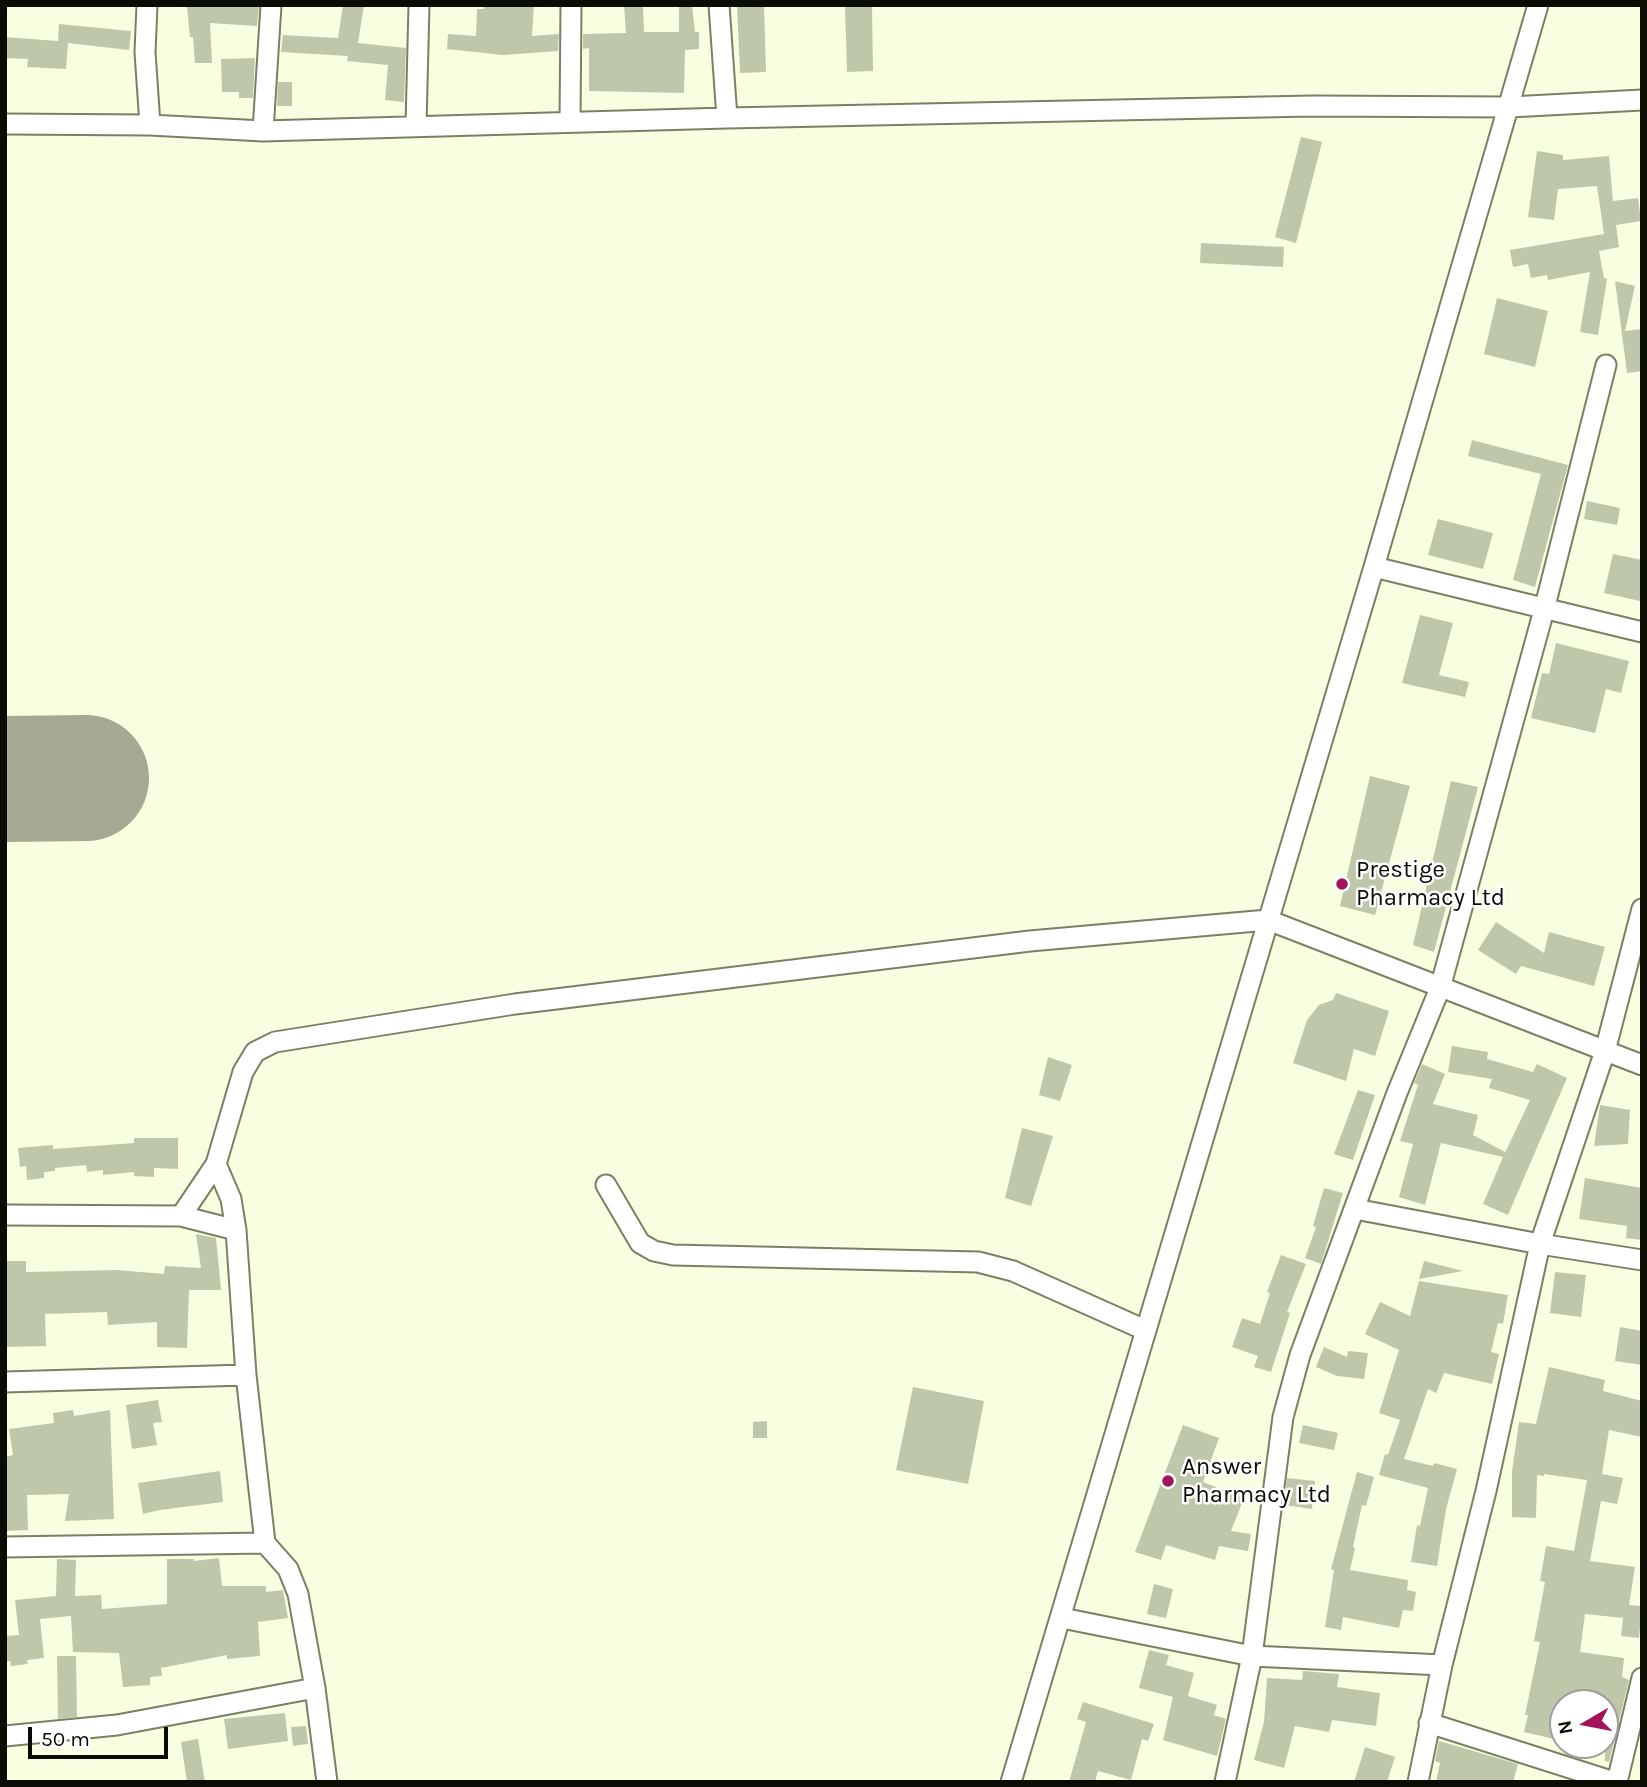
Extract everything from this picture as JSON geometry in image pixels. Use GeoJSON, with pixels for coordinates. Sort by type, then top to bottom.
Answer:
{"type":"FeatureCollection","features":[{"type":"Feature","properties":{"kind":"street"},"geometry":{"type":"LineString","coordinates":[[147,5],[145,52],[150,125]]}},
{"type":"Feature","properties":{"kind":"street"},"geometry":{"type":"LineString","coordinates":[[263,131],[271,5]]}},
{"type":"Feature","properties":{"kind":"street"},"geometry":{"type":"LineString","coordinates":[[416,125],[419,5]]}},
{"type":"Feature","properties":{"kind":"street"},"geometry":{"type":"LineString","coordinates":[[570,122],[571,5]]}},
{"type":"Feature","properties":{"kind":"street"},"geometry":{"type":"LineString","coordinates":[[719,5],[727,118]]}},
{"type":"Feature","properties":{"kind":"street"},"geometry":{"type":"LineString","coordinates":[[1012,1782],[1374,567],[1538,5]]}},
{"type":"Feature","properties":{"kind":"street"},"geometry":{"type":"LineString","coordinates":[[5,124],[150,125],[263,131],[416,125],[1312,106],[1510,107],[1642,100]]}},
{"type":"Feature","properties":{"kind":"street"},"geometry":{"type":"LineString","coordinates":[[1225,1782],[1252,1656],[1283,1417],[1300,1355],[1397,1093],[1440,988],[1544,610],[1606,365]]}},
{"type":"Feature","properties":{"kind":"street"},"geometry":{"type":"LineString","coordinates":[[1374,567],[1642,632]]}},
{"type":"Feature","properties":{"kind":"street"},"geometry":{"type":"LineString","coordinates":[[1418,1782],[1442,1665],[1486,1491],[1540,1244],[1605,1051],[1642,909]]}},
{"type":"Feature","properties":{"kind":"street"},"geometry":{"type":"LineString","coordinates":[[181,1216],[216,1164],[243,1072],[256,1052],[275,1042],[515,1004],[1030,941],[1268,920],[1642,1065]]}},
{"type":"Feature","properties":{"kind":"street"},"geometry":{"type":"LineString","coordinates":[[216,1164],[231,1199],[236,1230],[246,1376],[265,1544],[288,1569],[299,1594],[327,1782]]}},
{"type":"Feature","properties":{"kind":"street"},"geometry":{"type":"LineString","coordinates":[[606,1185],[640,1243],[654,1251],[673,1255],[978,1262],[1013,1271],[1145,1330]]}},
{"type":"Feature","properties":{"kind":"street"},"geometry":{"type":"LineString","coordinates":[[1355,1209],[1642,1260]]}},
{"type":"Feature","properties":{"kind":"street"},"geometry":{"type":"LineString","coordinates":[[5,1215],[181,1216],[236,1230]]}},
{"type":"Feature","properties":{"kind":"street"},"geometry":{"type":"LineString","coordinates":[[5,1382],[246,1376]]}},
{"type":"Feature","properties":{"kind":"street"},"geometry":{"type":"LineString","coordinates":[[5,1548],[265,1544]]}},
{"type":"Feature","properties":{"kind":"street"},"geometry":{"type":"LineString","coordinates":[[1062,1618],[1252,1656],[1442,1665]]}},
{"type":"Feature","properties":{"kind":"street"},"geometry":{"type":"LineString","coordinates":[[1429,1723],[1616,1782],[1642,1678]]}},
{"type":"Feature","properties":{"kind":"street"},"geometry":{"type":"LineString","coordinates":[[5,1736],[117,1725],[315,1688]]}},
{"type":"Feature","properties":{"kind":"building"},"geometry":{"type":"Polygon","coordinates":[[[259,5],[257,26],[210,23],[212,63],[195,63],[187,7],[259,5]]]}},
{"type":"Feature","properties":{"kind":"building"},"geometry":{"type":"Polygon","coordinates":[[[343,5],[364,5],[358,43],[406,48],[404,102],[385,100],[388,65],[347,61],[348,56],[281,52],[283,35],[338,38],[343,5]]]}},
{"type":"Feature","properties":{"kind":"building"},"geometry":{"type":"Polygon","coordinates":[[[484,5],[534,5],[532,36],[559,34],[558,51],[503,55],[447,49],[448,34],[476,36],[477,9],[484,9],[484,5]]]}},
{"type":"Feature","properties":{"kind":"building"},"geometry":{"type":"Polygon","coordinates":[[[624,5],[643,5],[644,32],[679,32],[679,5],[692,5],[695,32],[699,32],[699,49],[685,50],[684,93],[589,91],[589,48],[583,49],[583,34],[626,33],[624,5]]]}},
{"type":"Feature","properties":{"kind":"building"},"geometry":{"type":"Polygon","coordinates":[[[737,5],[764,5],[766,72],[740,73],[737,5]]]}},
{"type":"Feature","properties":{"kind":"building"},"geometry":{"type":"Polygon","coordinates":[[[845,5],[872,5],[873,71],[847,72],[845,5]]]}},
{"type":"Feature","properties":{"kind":"building"},"geometry":{"type":"Polygon","coordinates":[[[59,24],[131,31],[129,50],[68,43],[66,69],[27,67],[28,59],[5,58],[5,37],[58,41],[59,24]]]}},
{"type":"Feature","properties":{"kind":"building"},"geometry":{"type":"Polygon","coordinates":[[[255,58],[253,98],[239,98],[239,92],[222,92],[221,59],[255,58]]]}},
{"type":"Feature","properties":{"kind":"building"},"geometry":{"type":"Polygon","coordinates":[[[278,82],[292,82],[292,106],[277,106],[278,82]]]}},
{"type":"Feature","properties":{"kind":"building"},"geometry":{"type":"Polygon","coordinates":[[[1301,137],[1322,142],[1296,243],[1275,237],[1301,137]]]}},
{"type":"Feature","properties":{"kind":"building"},"geometry":{"type":"Polygon","coordinates":[[[1537,151],[1563,155],[1563,160],[1609,156],[1613,201],[1638,198],[1641,221],[1616,225],[1619,247],[1599,251],[1604,278],[1607,279],[1598,335],[1580,332],[1590,272],[1548,280],[1547,275],[1531,278],[1528,264],[1513,267],[1510,250],[1604,234],[1597,186],[1558,189],[1554,220],[1528,217],[1537,151]]]}},
{"type":"Feature","properties":{"kind":"building"},"geometry":{"type":"Polygon","coordinates":[[[1201,243],[1284,247],[1283,267],[1200,263],[1201,243]]]}},
{"type":"Feature","properties":{"kind":"building"},"geometry":{"type":"Polygon","coordinates":[[[1615,281],[1635,286],[1625,331],[1642,329],[1642,371],[1627,373],[1615,281]]]}},
{"type":"Feature","properties":{"kind":"building"},"geometry":{"type":"Polygon","coordinates":[[[1497,298],[1548,311],[1535,367],[1484,354],[1497,298]]]}},
{"type":"Feature","properties":{"kind":"building"},"geometry":{"type":"Polygon","coordinates":[[[1472,440],[1568,465],[1535,587],[1513,580],[1541,474],[1468,456],[1472,440]]]}},
{"type":"Feature","properties":{"kind":"building"},"geometry":{"type":"Polygon","coordinates":[[[1587,501],[1620,508],[1617,525],[1584,519],[1587,501]]]}},
{"type":"Feature","properties":{"kind":"building"},"geometry":{"type":"Polygon","coordinates":[[[1438,519],[1493,533],[1483,569],[1428,555],[1438,519]]]}},
{"type":"Feature","properties":{"kind":"building"},"geometry":{"type":"Polygon","coordinates":[[[1613,554],[1642,560],[1640,601],[1604,593],[1613,554]]]}},
{"type":"Feature","properties":{"kind":"building"},"geometry":{"type":"Polygon","coordinates":[[[1420,615],[1453,623],[1439,675],[1469,682],[1465,697],[1402,683],[1420,615]]]}},
{"type":"Feature","properties":{"kind":"building"},"geometry":{"type":"Polygon","coordinates":[[[1556,643],[1629,661],[1621,693],[1606,689],[1595,733],[1531,718],[1542,673],[1549,674],[1556,643]]]}},
{"type":"Feature","properties":{"kind":"building"},"geometry":{"type":"Polygon","coordinates":[[[1370,776],[1410,786],[1375,915],[1340,906],[1370,776]]]}},
{"type":"Feature","properties":{"kind":"building"},"geometry":{"type":"Polygon","coordinates":[[[1451,781],[1478,787],[1434,952],[1413,945],[1451,781]]]}},
{"type":"Feature","properties":{"kind":"building"},"geometry":{"type":"Polygon","coordinates":[[[1496,922],[1544,953],[1549,932],[1605,947],[1594,986],[1521,966],[1516,974],[1478,950],[1496,922]]]}},
{"type":"Feature","properties":{"kind":"building"},"geometry":{"type":"Polygon","coordinates":[[[1336,993],[1389,1011],[1375,1056],[1354,1049],[1346,1081],[1293,1063],[1307,1020],[1319,1005],[1333,1000],[1336,993]]]}},
{"type":"Feature","properties":{"kind":"building"},"geometry":{"type":"Polygon","coordinates":[[[1452,1046],[1488,1052],[1487,1059],[1533,1072],[1537,1064],[1567,1078],[1508,1215],[1483,1204],[1503,1157],[1441,1143],[1425,1205],[1399,1197],[1413,1144],[1400,1141],[1418,1085],[1414,1083],[1422,1064],[1445,1074],[1433,1104],[1478,1115],[1473,1135],[1505,1152],[1504,1155],[1530,1100],[1489,1088],[1492,1079],[1448,1072],[1452,1046]]]}},
{"type":"Feature","properties":{"kind":"building"},"geometry":{"type":"Polygon","coordinates":[[[1048,1057],[1072,1065],[1060,1101],[1039,1095],[1048,1057]]]}},
{"type":"Feature","properties":{"kind":"building"},"geometry":{"type":"Polygon","coordinates":[[[1358,1090],[1375,1095],[1353,1160],[1334,1154],[1358,1090]]]}},
{"type":"Feature","properties":{"kind":"building"},"geometry":{"type":"Polygon","coordinates":[[[1600,1105],[1630,1110],[1628,1144],[1594,1146],[1600,1105]]]}},
{"type":"Feature","properties":{"kind":"building"},"geometry":{"type":"Polygon","coordinates":[[[1022,1128],[1053,1136],[1031,1206],[1005,1198],[1022,1128]]]}},
{"type":"Feature","properties":{"kind":"building"},"geometry":{"type":"Polygon","coordinates":[[[134,1138],[178,1138],[178,1169],[154,1168],[154,1177],[134,1176],[134,1172],[103,1175],[103,1170],[87,1172],[86,1165],[55,1168],[55,1171],[44,1172],[44,1178],[27,1180],[26,1166],[20,1167],[18,1148],[53,1145],[53,1149],[134,1143],[134,1138]]]}},
{"type":"Feature","properties":{"kind":"building"},"geometry":{"type":"Polygon","coordinates":[[[1585,1178],[1642,1188],[1642,1240],[1626,1238],[1627,1226],[1579,1219],[1585,1178]]]}},
{"type":"Feature","properties":{"kind":"building"},"geometry":{"type":"Polygon","coordinates":[[[1324,1188],[1343,1193],[1321,1264],[1305,1258],[1316,1227],[1313,1226],[1324,1188]]]}},
{"type":"Feature","properties":{"kind":"building"},"geometry":{"type":"Polygon","coordinates":[[[196,1234],[216,1238],[221,1290],[189,1290],[187,1348],[157,1347],[157,1322],[108,1325],[107,1312],[45,1314],[46,1346],[5,1347],[5,1261],[26,1261],[26,1272],[117,1270],[164,1274],[165,1266],[201,1268],[196,1234]]]}},
{"type":"Feature","properties":{"kind":"building"},"geometry":{"type":"Polygon","coordinates":[[[1281,1255],[1306,1264],[1287,1312],[1290,1313],[1271,1372],[1254,1367],[1258,1356],[1232,1347],[1242,1318],[1260,1324],[1270,1293],[1267,1292],[1281,1255]]]}},
{"type":"Feature","properties":{"kind":"building"},"geometry":{"type":"Polygon","coordinates":[[[1424,1261],[1463,1271],[1419,1279],[1424,1261]]]}},
{"type":"Feature","properties":{"kind":"building"},"geometry":{"type":"Polygon","coordinates":[[[1555,1272],[1586,1275],[1581,1317],[1550,1313],[1555,1272]]]}},
{"type":"Feature","properties":{"kind":"building"},"geometry":{"type":"Polygon","coordinates":[[[1419,1281],[1508,1295],[1503,1324],[1498,1323],[1491,1352],[1499,1354],[1492,1384],[1444,1373],[1436,1393],[1428,1389],[1404,1459],[1457,1469],[1446,1509],[1437,1566],[1411,1562],[1417,1525],[1420,1526],[1428,1488],[1379,1475],[1400,1420],[1379,1413],[1399,1350],[1365,1334],[1380,1302],[1410,1316],[1419,1281]]]}},
{"type":"Feature","properties":{"kind":"building"},"geometry":{"type":"Polygon","coordinates":[[[1620,1327],[1642,1331],[1642,1365],[1615,1361],[1620,1327]]]}},
{"type":"Feature","properties":{"kind":"building"},"geometry":{"type":"Polygon","coordinates":[[[1324,1347],[1347,1357],[1348,1351],[1368,1353],[1364,1379],[1337,1376],[1316,1367],[1324,1347]]]}},
{"type":"Feature","properties":{"kind":"building"},"geometry":{"type":"Polygon","coordinates":[[[1549,1367],[1605,1380],[1603,1391],[1642,1401],[1642,1437],[1609,1430],[1602,1474],[1623,1478],[1617,1504],[1601,1501],[1590,1561],[1635,1567],[1629,1605],[1642,1606],[1639,1638],[1621,1636],[1623,1618],[1585,1614],[1580,1652],[1624,1658],[1622,1677],[1629,1680],[1619,1721],[1619,1689],[1549,1689],[1549,1738],[1524,1732],[1540,1642],[1534,1641],[1545,1582],[1540,1581],[1546,1546],[1574,1551],[1587,1480],[1537,1475],[1536,1518],[1512,1517],[1512,1472],[1519,1422],[1536,1424],[1549,1367]]]}},
{"type":"Feature","properties":{"kind":"building"},"geometry":{"type":"Polygon","coordinates":[[[913,1387],[984,1401],[968,1484],[896,1470],[913,1387]]]}},
{"type":"Feature","properties":{"kind":"building"},"geometry":{"type":"Polygon","coordinates":[[[158,1400],[162,1422],[153,1423],[157,1445],[132,1449],[126,1405],[158,1400]]]}},
{"type":"Feature","properties":{"kind":"building"},"geometry":{"type":"Polygon","coordinates":[[[73,1410],[74,1416],[110,1410],[114,1519],[65,1521],[69,1494],[27,1495],[28,1530],[5,1531],[5,1457],[13,1455],[9,1429],[54,1423],[53,1413],[73,1410]]]}},
{"type":"Feature","properties":{"kind":"building"},"geometry":{"type":"Polygon","coordinates":[[[767,1421],[767,1438],[753,1438],[753,1422],[767,1421]]]}},
{"type":"Feature","properties":{"kind":"building"},"geometry":{"type":"Polygon","coordinates":[[[1183,1425],[1219,1438],[1203,1482],[1244,1498],[1231,1531],[1251,1534],[1248,1551],[1219,1546],[1215,1560],[1166,1545],[1161,1560],[1135,1552],[1183,1425]]]}},
{"type":"Feature","properties":{"kind":"building"},"geometry":{"type":"Polygon","coordinates":[[[1303,1425],[1338,1433],[1334,1450],[1299,1443],[1303,1425]]]}},
{"type":"Feature","properties":{"kind":"building"},"geometry":{"type":"Polygon","coordinates":[[[220,1471],[223,1502],[143,1514],[138,1483],[220,1471]]]}},
{"type":"Feature","properties":{"kind":"building"},"geometry":{"type":"Polygon","coordinates":[[[1357,1472],[1374,1477],[1366,1506],[1362,1505],[1350,1570],[1408,1580],[1407,1590],[1416,1592],[1413,1611],[1403,1610],[1399,1628],[1343,1617],[1341,1630],[1325,1627],[1334,1570],[1331,1569],[1357,1472]]]}},
{"type":"Feature","properties":{"kind":"building"},"geometry":{"type":"Polygon","coordinates":[[[1287,1478],[1315,1481],[1312,1509],[1284,1505],[1287,1478]]]}},
{"type":"Feature","properties":{"kind":"building"},"geometry":{"type":"Polygon","coordinates":[[[219,1558],[222,1586],[266,1586],[266,1592],[283,1590],[288,1618],[258,1622],[260,1656],[227,1659],[227,1655],[161,1668],[162,1676],[150,1677],[150,1685],[123,1687],[119,1653],[73,1652],[71,1616],[40,1619],[44,1658],[11,1666],[10,1661],[5,1661],[5,1636],[19,1635],[15,1600],[56,1596],[57,1559],[76,1560],[75,1596],[101,1595],[102,1609],[167,1604],[167,1559],[194,1561],[219,1558]]]}},
{"type":"Feature","properties":{"kind":"building"},"geometry":{"type":"Polygon","coordinates":[[[1154,1584],[1173,1589],[1166,1618],[1147,1614],[1154,1584]]]}},
{"type":"Feature","properties":{"kind":"building"},"geometry":{"type":"Polygon","coordinates":[[[1149,1650],[1169,1655],[1166,1665],[1194,1673],[1188,1696],[1217,1705],[1214,1715],[1226,1719],[1217,1756],[1163,1740],[1173,1697],[1139,1688],[1149,1650]]]}},
{"type":"Feature","properties":{"kind":"building"},"geometry":{"type":"Polygon","coordinates":[[[57,1656],[76,1656],[77,1717],[58,1719],[57,1656]]]}},
{"type":"Feature","properties":{"kind":"building"},"geometry":{"type":"Polygon","coordinates":[[[1303,1671],[1339,1674],[1337,1687],[1380,1693],[1376,1726],[1332,1720],[1329,1732],[1295,1726],[1284,1768],[1254,1760],[1264,1722],[1267,1678],[1302,1680],[1303,1671]]]}},
{"type":"Feature","properties":{"kind":"building"},"geometry":{"type":"Polygon","coordinates":[[[1083,1702],[1154,1724],[1148,1741],[1142,1739],[1131,1780],[1098,1771],[1095,1782],[1069,1782],[1086,1722],[1077,1719],[1083,1702]]]}},
{"type":"Feature","properties":{"kind":"building"},"geometry":{"type":"Polygon","coordinates":[[[285,1713],[288,1741],[228,1749],[224,1719],[285,1713]]]}},
{"type":"Feature","properties":{"kind":"building"},"geometry":{"type":"Polygon","coordinates":[[[306,1726],[308,1744],[293,1746],[291,1727],[306,1726]]]}},
{"type":"Feature","properties":{"kind":"building"},"geometry":{"type":"Polygon","coordinates":[[[198,1739],[205,1782],[187,1782],[181,1742],[198,1739]]]}},
{"type":"Feature","properties":{"kind":"building"},"geometry":{"type":"Polygon","coordinates":[[[1439,1741],[1518,1764],[1513,1782],[1436,1782],[1440,1763],[1435,1761],[1439,1741]]]}},
{"type":"Feature","properties":{"kind":"building"},"geometry":{"type":"Polygon","coordinates":[[[1365,1747],[1395,1757],[1387,1782],[1354,1782],[1365,1747]]]}},
{"type":"Feature","properties":{"kind":"runway"},"geometry":{"type":"LineString","coordinates":[[5,779],[86,778]]}},
{"type":"Feature","properties":{"kind":"place","name":"Prestige Pharmacy Ltd"},"geometry":{"type":"Point","coordinates":[1342,884]}},
{"type":"Feature","properties":{"kind":"place","name":"Answer Pharmacy Ltd"},"geometry":{"type":"Point","coordinates":[1168,1481]}}]}
